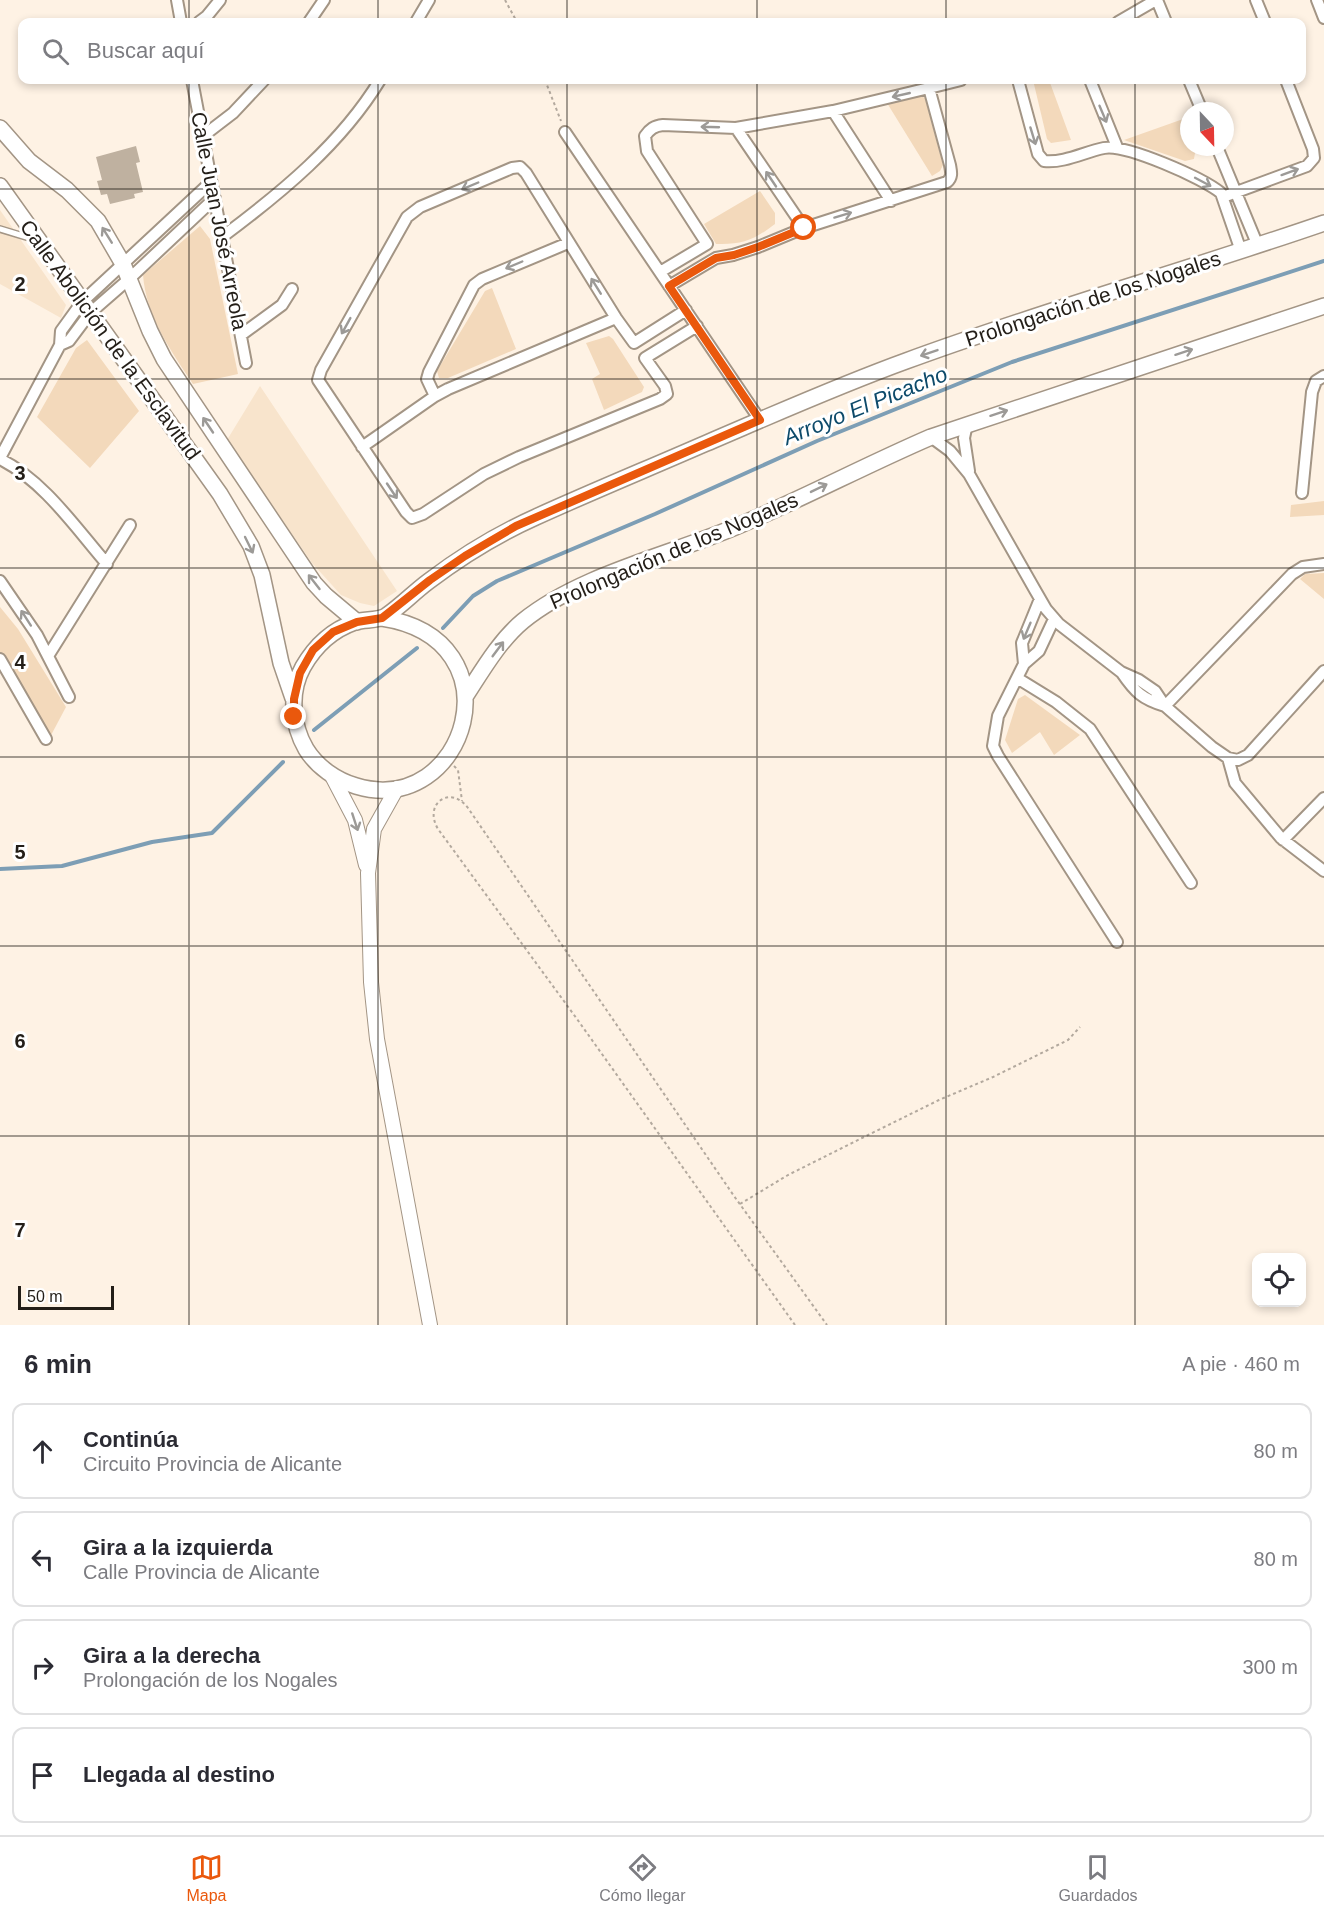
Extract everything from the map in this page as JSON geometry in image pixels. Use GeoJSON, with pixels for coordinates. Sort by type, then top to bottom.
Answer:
{"type":"FeatureCollection","features":[{"type":"Feature","properties":{"kind":"main road","name":"Calle Abolición de la Esclavitud"},"geometry":{"type":"LineString","coordinates":[[0,128],[29,161],[84,205],[98,220],[123,264],[164,359],[314,583],[357,622]]}},
{"type":"Feature","properties":{"kind":"main road","name":"Calle Abolición de la Esclavitud"},"geometry":{"type":"LineString","coordinates":[[0,186],[220,494]]}},
{"type":"Feature","properties":{"kind":"main road","name":"Prolongación de los Nogales"},"geometry":{"type":"LineString","coordinates":[[382,618],[430,580],[516,526],[760,420],[906,361],[1088,298],[1258,246],[1324,223]]}},
{"type":"Feature","properties":{"kind":"main road","name":"Prolongación de los Nogales"},"geometry":{"type":"LineString","coordinates":[[465,698],[504,641],[522,622],[551,601],[592,581],[740,526],[931,437],[1324,306]]}},
{"type":"Feature","properties":{"kind":"main road","name":"Prolongación de los Nogales"},"geometry":{"type":"LineString","coordinates":[[220,494],[251,546],[262,575],[281,663],[294,699],[297,725],[307,750],[332,776],[347,784],[380,790],[397,788],[426,776],[446,758],[456,742],[462,728],[465,698],[461,677],[452,658],[439,642],[422,629],[403,621],[382,618],[357,622],[333,632],[313,650],[300,673],[294,699]]}},
{"type":"Feature","properties":{"kind":"street"},"geometry":{"type":"LineString","coordinates":[[177,0],[180,18]]}},
{"type":"Feature","properties":{"kind":"street"},"geometry":{"type":"LineString","coordinates":[[204,18],[220,0]]}},
{"type":"Feature","properties":{"kind":"street"},"geometry":{"type":"LineString","coordinates":[[312,18],[324,0]]}},
{"type":"Feature","properties":{"kind":"street"},"geometry":{"type":"LineString","coordinates":[[418,18],[429,0]]}},
{"type":"Feature","properties":{"kind":"street"},"geometry":{"type":"LineString","coordinates":[[1125,18],[1156,0],[1164,18]]}},
{"type":"Feature","properties":{"kind":"street"},"geometry":{"type":"LineString","coordinates":[[1256,0],[1263,18]]}},
{"type":"Feature","properties":{"kind":"street"},"geometry":{"type":"LineString","coordinates":[[1317,0],[1324,18]]}},
{"type":"Feature","properties":{"kind":"street","name":"Calle Juan José Arreola"},"geometry":{"type":"LineString","coordinates":[[193,84],[246,363]]}},
{"type":"Feature","properties":{"kind":"street"},"geometry":{"type":"LineString","coordinates":[[203,136],[232,113],[260,84]]}},
{"type":"Feature","properties":{"kind":"street"},"geometry":{"type":"LineString","coordinates":[[222,237],[270,201],[309,166],[342,131],[377,84]]}},
{"type":"Feature","properties":{"kind":"street"},"geometry":{"type":"LineString","coordinates":[[716,258],[647,151],[645,136],[655,126],[736,128],[833,111],[946,84]]}},
{"type":"Feature","properties":{"kind":"street"},"geometry":{"type":"LineString","coordinates":[[1019,84],[1038,154],[1044,161],[1061,160],[1117,147],[1181,171],[1214,188],[1223,197],[1241,251]]}},
{"type":"Feature","properties":{"kind":"street"},"geometry":{"type":"LineString","coordinates":[[1092,84],[1117,147]]}},
{"type":"Feature","properties":{"kind":"street"},"geometry":{"type":"LineString","coordinates":[[1191,84],[1198,102]]}},
{"type":"Feature","properties":{"kind":"street"},"geometry":{"type":"LineString","coordinates":[[1223,197],[1307,166],[1314,158],[1313,149],[1289,84]]}},
{"type":"Feature","properties":{"kind":"street"},"geometry":{"type":"LineString","coordinates":[[669,286],[716,258],[734,255],[804,228],[943,185],[951,179],[950,165],[930,88]]}},
{"type":"Feature","properties":{"kind":"street"},"geometry":{"type":"LineString","coordinates":[[833,111],[891,201]]}},
{"type":"Feature","properties":{"kind":"street"},"geometry":{"type":"LineString","coordinates":[[736,128],[804,228]]}},
{"type":"Feature","properties":{"kind":"street"},"geometry":{"type":"LineString","coordinates":[[566,132],[760,420]]}},
{"type":"Feature","properties":{"kind":"street"},"geometry":{"type":"LineString","coordinates":[[1221,156],[1258,246]]}},
{"type":"Feature","properties":{"kind":"street"},"geometry":{"type":"LineString","coordinates":[[520,167],[526,173],[615,318],[665,386],[667,394],[484,474],[423,514],[412,518],[318,381],[321,370],[407,217],[420,207],[512,168],[520,167]]}},
{"type":"Feature","properties":{"kind":"street"},"geometry":{"type":"LineString","coordinates":[[107,564],[56,505],[30,479],[16,466],[0,458],[60,345],[61,331],[86,308],[123,264],[212,182]]}},
{"type":"Feature","properties":{"kind":"street"},"geometry":{"type":"LineString","coordinates":[[86,308],[129,279],[214,198]]}},
{"type":"Feature","properties":{"kind":"street"},"geometry":{"type":"LineString","coordinates":[[178,212],[186,224]]}},
{"type":"Feature","properties":{"kind":"street"},"geometry":{"type":"LineString","coordinates":[[435,396],[427,379],[429,372],[474,285],[482,279],[568,243]]}},
{"type":"Feature","properties":{"kind":"street"},"geometry":{"type":"LineString","coordinates":[[660,272],[706,244]]}},
{"type":"Feature","properties":{"kind":"street"},"geometry":{"type":"LineString","coordinates":[[241,335],[282,305],[292,289]]}},
{"type":"Feature","properties":{"kind":"street"},"geometry":{"type":"LineString","coordinates":[[634,343],[686,310]]}},
{"type":"Feature","properties":{"kind":"street"},"geometry":{"type":"LineString","coordinates":[[362,447],[435,396],[615,318]]}},
{"type":"Feature","properties":{"kind":"street"},"geometry":{"type":"LineString","coordinates":[[645,358],[697,326]]}},
{"type":"Feature","properties":{"kind":"street"},"geometry":{"type":"LineString","coordinates":[[1302,493],[1312,392],[1316,381],[1324,376]]}},
{"type":"Feature","properties":{"kind":"street"},"geometry":{"type":"LineString","coordinates":[[968,424],[963,438],[969,474]]}},
{"type":"Feature","properties":{"kind":"street"},"geometry":{"type":"LineString","coordinates":[[931,437],[950,451],[969,474],[1040,599],[1054,619],[1121,672],[1155,691],[1165,706],[1228,758],[1238,760],[1248,755],[1324,671]]}},
{"type":"Feature","properties":{"kind":"street"},"geometry":{"type":"LineString","coordinates":[[48,656],[130,525]]}},
{"type":"Feature","properties":{"kind":"street"},"geometry":{"type":"LineString","coordinates":[[1165,706],[1292,574],[1303,567],[1324,564]]}},
{"type":"Feature","properties":{"kind":"street"},"geometry":{"type":"LineString","coordinates":[[0,581],[31,626],[69,697]]}},
{"type":"Feature","properties":{"kind":"street"},"geometry":{"type":"LineString","coordinates":[[1024,664],[1022,643],[1040,599]]}},
{"type":"Feature","properties":{"kind":"street"},"geometry":{"type":"LineString","coordinates":[[1054,619],[1039,651],[1024,664],[998,716],[993,746],[1117,942]]}},
{"type":"Feature","properties":{"kind":"street"},"geometry":{"type":"LineString","coordinates":[[0,659],[46,739]]}},
{"type":"Feature","properties":{"kind":"street"},"geometry":{"type":"LineString","coordinates":[[1017,678],[1056,702],[1090,729],[1191,884]]}},
{"type":"Feature","properties":{"kind":"street"},"geometry":{"type":"LineString","coordinates":[[1228,758],[1235,783],[1283,840],[1324,871]]}},
{"type":"Feature","properties":{"kind":"street"},"geometry":{"type":"LineString","coordinates":[[332,776],[355,820],[368,873]]}},
{"type":"Feature","properties":{"kind":"street"},"geometry":{"type":"LineString","coordinates":[[397,788],[374,829],[368,873],[371,982],[377,1039],[430,1325]]}},
{"type":"Feature","properties":{"kind":"street"},"geometry":{"type":"LineString","coordinates":[[1283,840],[1324,798]]}},
{"type":"Feature","properties":{"kind":"lane"},"geometry":{"type":"LineString","coordinates":[[0,229],[38,240]]}},
{"type":"Feature","properties":{"kind":"path"},"geometry":{"type":"LineString","coordinates":[[505,0],[515,18]]}},
{"type":"Feature","properties":{"kind":"path"},"geometry":{"type":"LineString","coordinates":[[547,84],[566,132]]}},
{"type":"Feature","properties":{"kind":"path"},"geometry":{"type":"LineString","coordinates":[[446,758],[458,770],[462,801]]}},
{"type":"Feature","properties":{"kind":"path"},"geometry":{"type":"LineString","coordinates":[[795,1325],[438,829],[433,821],[432,813],[443,798],[454,796],[462,801],[826,1325]]}},
{"type":"Feature","properties":{"kind":"path"},"geometry":{"type":"LineString","coordinates":[[740,1204],[788,1175],[939,1100],[993,1077],[1068,1040],[1080,1027]]}},
{"type":"Feature","properties":{"kind":"shaded area"},"geometry":{"type":"Polygon","coordinates":[[[1034,84],[1050,84],[1071,140],[1051,143],[1047,139],[1034,84]]]}},
{"type":"Feature","properties":{"kind":"shaded area"},"geometry":{"type":"Polygon","coordinates":[[[919,95],[925,98],[943,165],[940,171],[932,176],[887,103],[919,95]]]}},
{"type":"Feature","properties":{"kind":"shaded area"},"geometry":{"type":"Polygon","coordinates":[[[1180,120],[1180,156],[1194,156],[1194,159],[1185,161],[1124,140],[1180,120]]]}},
{"type":"Feature","properties":{"kind":"shaded area"},"geometry":{"type":"Polygon","coordinates":[[[760,191],[775,213],[775,224],[747,240],[733,244],[716,244],[704,224],[760,191]]]}},
{"type":"Feature","properties":{"kind":"shaded area"},"geometry":{"type":"Polygon","coordinates":[[[0,210],[66,305],[61,318],[0,284],[0,210]]]}},
{"type":"Feature","properties":{"kind":"shaded area"},"geometry":{"type":"Polygon","coordinates":[[[200,226],[210,239],[238,374],[193,384],[168,346],[154,319],[143,275],[200,226]]]}},
{"type":"Feature","properties":{"kind":"shaded area"},"geometry":{"type":"Polygon","coordinates":[[[492,288],[516,349],[448,378],[439,378],[437,371],[485,291],[492,288]]]}},
{"type":"Feature","properties":{"kind":"shaded area"},"geometry":{"type":"Polygon","coordinates":[[[609,336],[644,387],[642,392],[604,410],[592,379],[600,374],[586,343],[609,336]]]}},
{"type":"Feature","properties":{"kind":"shaded area"},"geometry":{"type":"Polygon","coordinates":[[[87,340],[139,411],[90,468],[37,417],[76,348],[87,340]]]}},
{"type":"Feature","properties":{"kind":"shaded area"},"geometry":{"type":"Polygon","coordinates":[[[260,386],[397,591],[374,606],[341,595],[312,563],[227,440],[260,386]]]}},
{"type":"Feature","properties":{"kind":"shaded area"},"geometry":{"type":"Polygon","coordinates":[[[1324,501],[1324,515],[1290,517],[1291,505],[1324,501]]]}},
{"type":"Feature","properties":{"kind":"shaded area"},"geometry":{"type":"Polygon","coordinates":[[[1324,573],[1324,599],[1300,579],[1305,574],[1324,573]]]}},
{"type":"Feature","properties":{"kind":"shaded area"},"geometry":{"type":"Polygon","coordinates":[[[0,607],[18,629],[66,707],[49,739],[0,655],[0,607]]]}},
{"type":"Feature","properties":{"kind":"shaded area"},"geometry":{"type":"Polygon","coordinates":[[[1025,695],[1080,735],[1054,755],[1040,732],[1012,753],[1005,740],[1018,699],[1025,695]]]}},
{"type":"Feature","properties":{"kind":"building"},"geometry":{"type":"Polygon","coordinates":[[[136,146],[140,162],[136,163],[143,192],[134,194],[135,198],[110,204],[107,194],[101,195],[97,181],[102,180],[96,157],[136,146]]]}},
{"type":"Feature","properties":{"kind":"waterway","name":"Arroyo El Picacho"},"geometry":{"type":"LineString","coordinates":[[443,628],[473,596],[497,581],[655,514],[817,441],[1012,362],[1324,261]]}},
{"type":"Feature","properties":{"kind":"waterway","name":"Arroyo El Picacho"},"geometry":{"type":"LineString","coordinates":[[314,730],[417,648]]}},
{"type":"Feature","properties":{"kind":"waterway","name":"Arroyo El Picacho"},"geometry":{"type":"LineString","coordinates":[[0,869],[62,866],[152,842],[212,833],[283,762]]}},
{"type":"Feature","properties":{"kind":"route"},"geometry":{"type":"LineString","coordinates":[[294,717],[294,699],[300,673],[313,650],[333,632],[357,622],[382,618],[430,580],[516,526],[760,420],[669,286],[716,258],[758,247],[804,228]]}}]}
